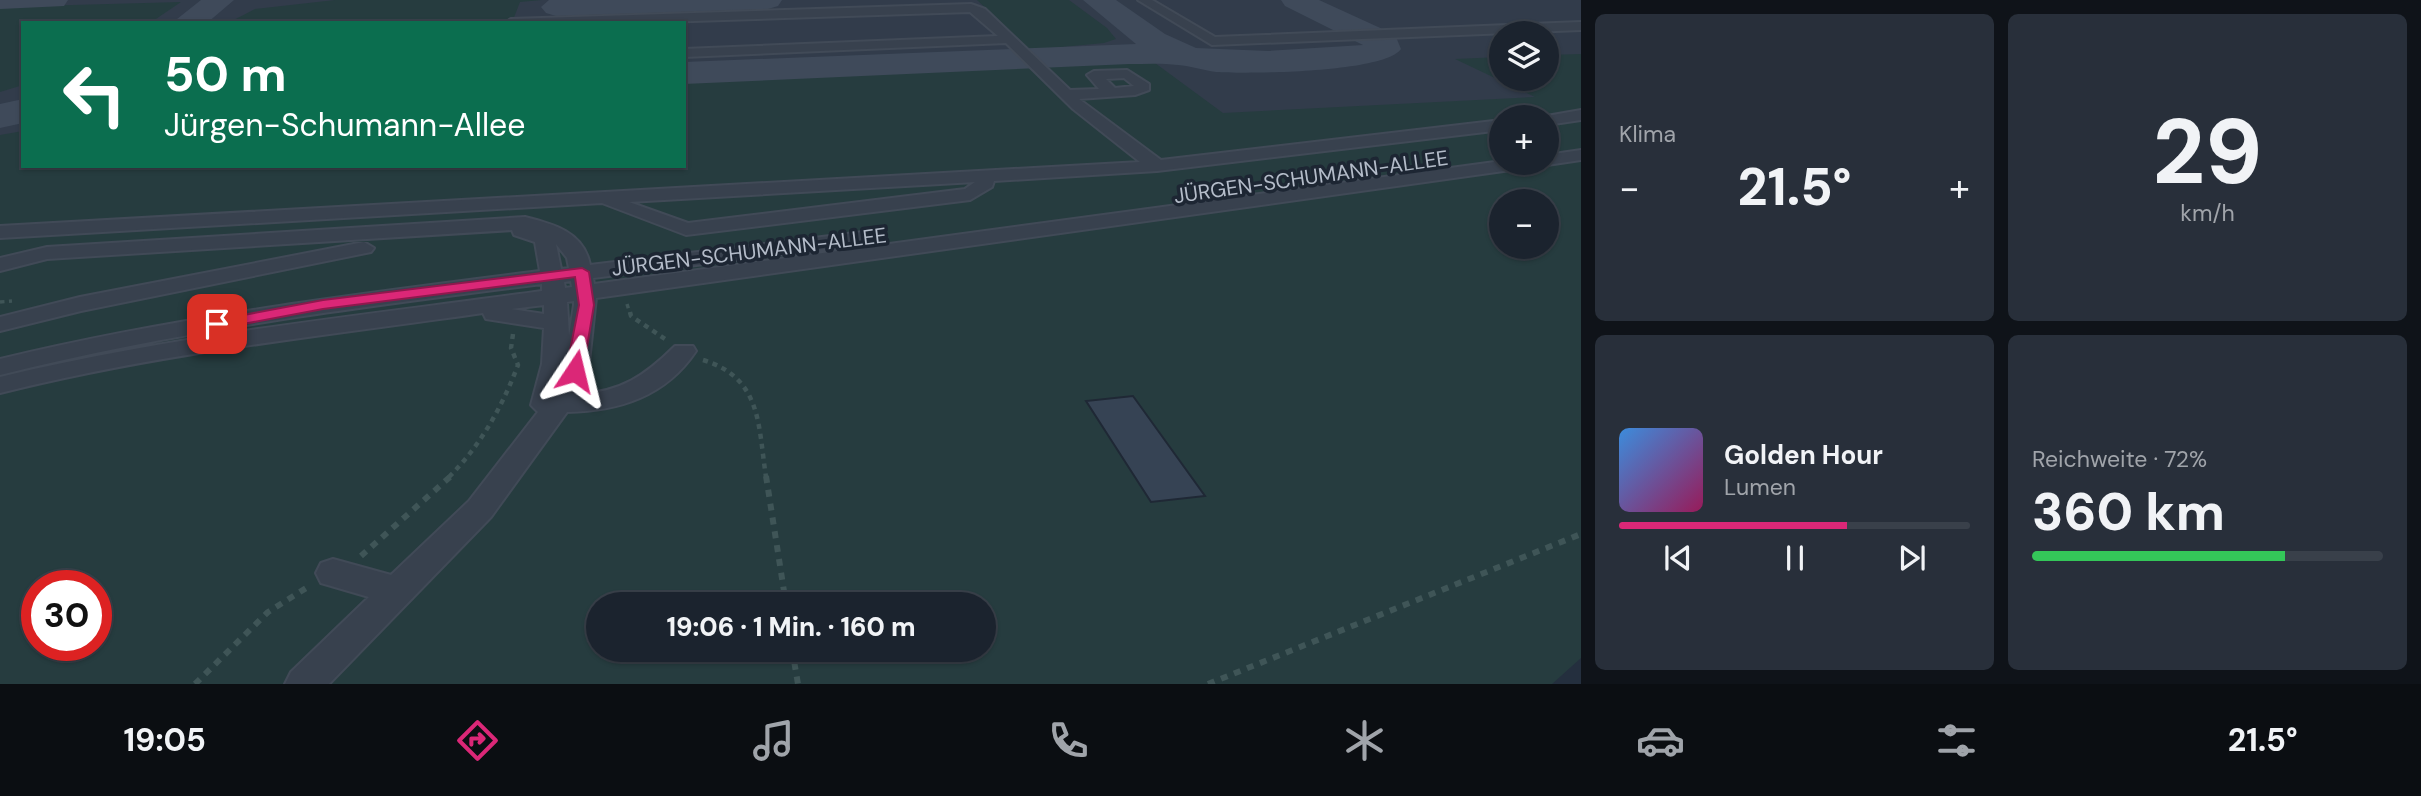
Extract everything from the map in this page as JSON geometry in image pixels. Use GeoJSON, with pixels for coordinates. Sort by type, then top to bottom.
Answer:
{"type":"FeatureCollection","features":[{"type":"Feature","properties":{"kind":"street"},"geometry":{"type":"LineString","coordinates":[[1144,0],[1212,41],[1489,30]]}},
{"type":"Feature","properties":{"kind":"street"},"geometry":{"type":"LineString","coordinates":[[563,21],[954,6],[977,9],[1066,95],[1157,166]]}},
{"type":"Feature","properties":{"kind":"street"},"geometry":{"type":"LineString","coordinates":[[1559,27],[1581,26]]}},
{"type":"Feature","properties":{"kind":"street"},"geometry":{"type":"LineString","coordinates":[[1559,29],[1581,37]]}},
{"type":"Feature","properties":{"kind":"street"},"geometry":{"type":"LineString","coordinates":[[686,53],[1010,39]]}},
{"type":"Feature","properties":{"kind":"street"},"geometry":{"type":"LineString","coordinates":[[1066,95],[1111,92]]}},
{"type":"Feature","properties":{"kind":"street"},"geometry":{"type":"LineString","coordinates":[[1559,119],[1581,116]]}},
{"type":"Feature","properties":{"kind":"street"},"geometry":{"type":"LineString","coordinates":[[0,232],[1157,166],[1489,127]]}},
{"type":"Feature","properties":{"kind":"street"},"geometry":{"type":"LineString","coordinates":[[1559,145],[1581,142]]}},
{"type":"Feature","properties":{"kind":"street","name":"JÜRGEN-SCHUMANN-ALLEE"},"geometry":{"type":"LineString","coordinates":[[0,367],[69,350],[323,305],[554,286],[1489,154]]}},
{"type":"Feature","properties":{"kind":"street"},"geometry":{"type":"LineString","coordinates":[[1559,158],[1581,155]]}},
{"type":"Feature","properties":{"kind":"street","name":"JÜRGEN-SCHUMANN-ALLEE"},"geometry":{"type":"LineString","coordinates":[[583,282],[1489,168]]}},
{"type":"Feature","properties":{"kind":"street"},"geometry":{"type":"LineString","coordinates":[[600,198],[687,229],[970,194],[985,183],[983,176]]}},
{"type":"Feature","properties":{"kind":"street"},"geometry":{"type":"LineString","coordinates":[[0,265],[47,253],[481,228],[525,223],[557,232],[569,243],[583,282],[586,305],[575,371],[524,450],[480,509],[304,684]]}},
{"type":"Feature","properties":{"kind":"street"},"geometry":{"type":"LineString","coordinates":[[481,228],[536,233],[545,239],[554,286],[559,349],[553,403]]}},
{"type":"Feature","properties":{"kind":"street"},"geometry":{"type":"LineString","coordinates":[[0,324],[80,304],[387,243],[432,231]]}},
{"type":"Feature","properties":{"kind":"street","name":"JÜRGEN-SCHUMANN-ALLEE"},"geometry":{"type":"LineString","coordinates":[[0,384],[69,368],[216,343],[426,314],[554,286]]}},
{"type":"Feature","properties":{"kind":"street","name":"JÜRGEN-SCHUMANN-ALLEE"},"geometry":{"type":"LineString","coordinates":[[426,314],[505,314],[556,323]]}},
{"type":"Feature","properties":{"kind":"street"},"geometry":{"type":"LineString","coordinates":[[553,403],[612,402],[643,390],[684,351]]}},
{"type":"Feature","properties":{"kind":"street"},"geometry":{"type":"LineString","coordinates":[[333,573],[397,591]]}},
{"type":"Feature","properties":{"kind":"path"},"geometry":{"type":"LineString","coordinates":[[631,316],[684,351],[723,365],[741,376],[755,406],[784,592]]}},
{"type":"Feature","properties":{"kind":"path"},"geometry":{"type":"LineString","coordinates":[[195,684],[268,612],[361,556],[403,522],[480,442],[511,391],[518,365],[511,348],[512,336],[517,330]]}},
{"type":"Feature","properties":{"kind":"path"},"geometry":{"type":"LineString","coordinates":[[1208,684],[1581,534]]}},
{"type":"Feature","properties":{"kind":"path"},"geometry":{"type":"LineString","coordinates":[[794,662],[798,684]]}},
{"type":"Feature","properties":{"kind":"shaded area"},"geometry":{"type":"Polygon","coordinates":[[[0,0],[1581,0],[1581,121],[1559,120],[1559,105],[1489,105],[1489,119],[0,338],[0,0]]]}},
{"type":"Feature","properties":{"kind":"green space"},"geometry":{"type":"Polygon","coordinates":[[[335,0],[542,0],[520,2],[513,20],[500,21],[232,21],[255,9],[335,0]]]}},
{"type":"Feature","properties":{"kind":"green space"},"geometry":{"type":"Polygon","coordinates":[[[977,0],[1069,0],[1107,28],[1116,39],[1104,43],[1030,50],[977,0]]]}},
{"type":"Feature","properties":{"kind":"green space"},"geometry":{"type":"Polygon","coordinates":[[[181,2],[153,21],[21,21],[21,86],[0,92],[0,7],[181,2]]]}},
{"type":"Feature","properties":{"kind":"green space"},"geometry":{"type":"Polygon","coordinates":[[[1581,54],[1581,658],[1552,684],[0,684],[0,135],[21,131],[21,168],[686,168],[686,83],[1129,62],[1155,63],[1223,113],[1535,97],[1522,91],[1559,91],[1559,55],[1581,54]]]}},
{"type":"Feature","properties":{"kind":"green space"},"geometry":{"type":"Polygon","coordinates":[[[1489,58],[1489,75],[1455,59],[1489,58]]]}},
{"type":"Feature","properties":{"kind":"building"},"geometry":{"type":"Polygon","coordinates":[[[1133,396],[1205,496],[1151,502],[1086,401],[1133,396]]]}},
{"type":"Feature","properties":{"kind":"taxiway"},"geometry":{"type":"LineString","coordinates":[[0,0],[54,0]]}},
{"type":"Feature","properties":{"kind":"taxiway"},"geometry":{"type":"LineString","coordinates":[[190,21],[220,0]]}},
{"type":"Feature","properties":{"kind":"taxiway"},"geometry":{"type":"LineString","coordinates":[[556,7],[768,0]]}},
{"type":"Feature","properties":{"kind":"taxiway"},"geometry":{"type":"LineString","coordinates":[[1097,0],[1154,41],[1182,55]]}},
{"type":"Feature","properties":{"kind":"taxiway"},"geometry":{"type":"LineString","coordinates":[[1182,55],[1215,61],[1268,62],[1367,55],[1384,49],[1384,44],[1377,39],[1295,0]]}},
{"type":"Feature","properties":{"kind":"taxiway"},"geometry":{"type":"LineString","coordinates":[[686,73],[1129,54],[1182,55]]}},
{"type":"Feature","properties":{"kind":"taxiway"},"geometry":{"type":"LineString","coordinates":[[0,116],[21,111]]}},
{"type":"Feature","properties":{"kind":"route"},"geometry":{"type":"LineString","coordinates":[[217,324],[323,305],[582,272],[586,305],[575,371]]}}]}
